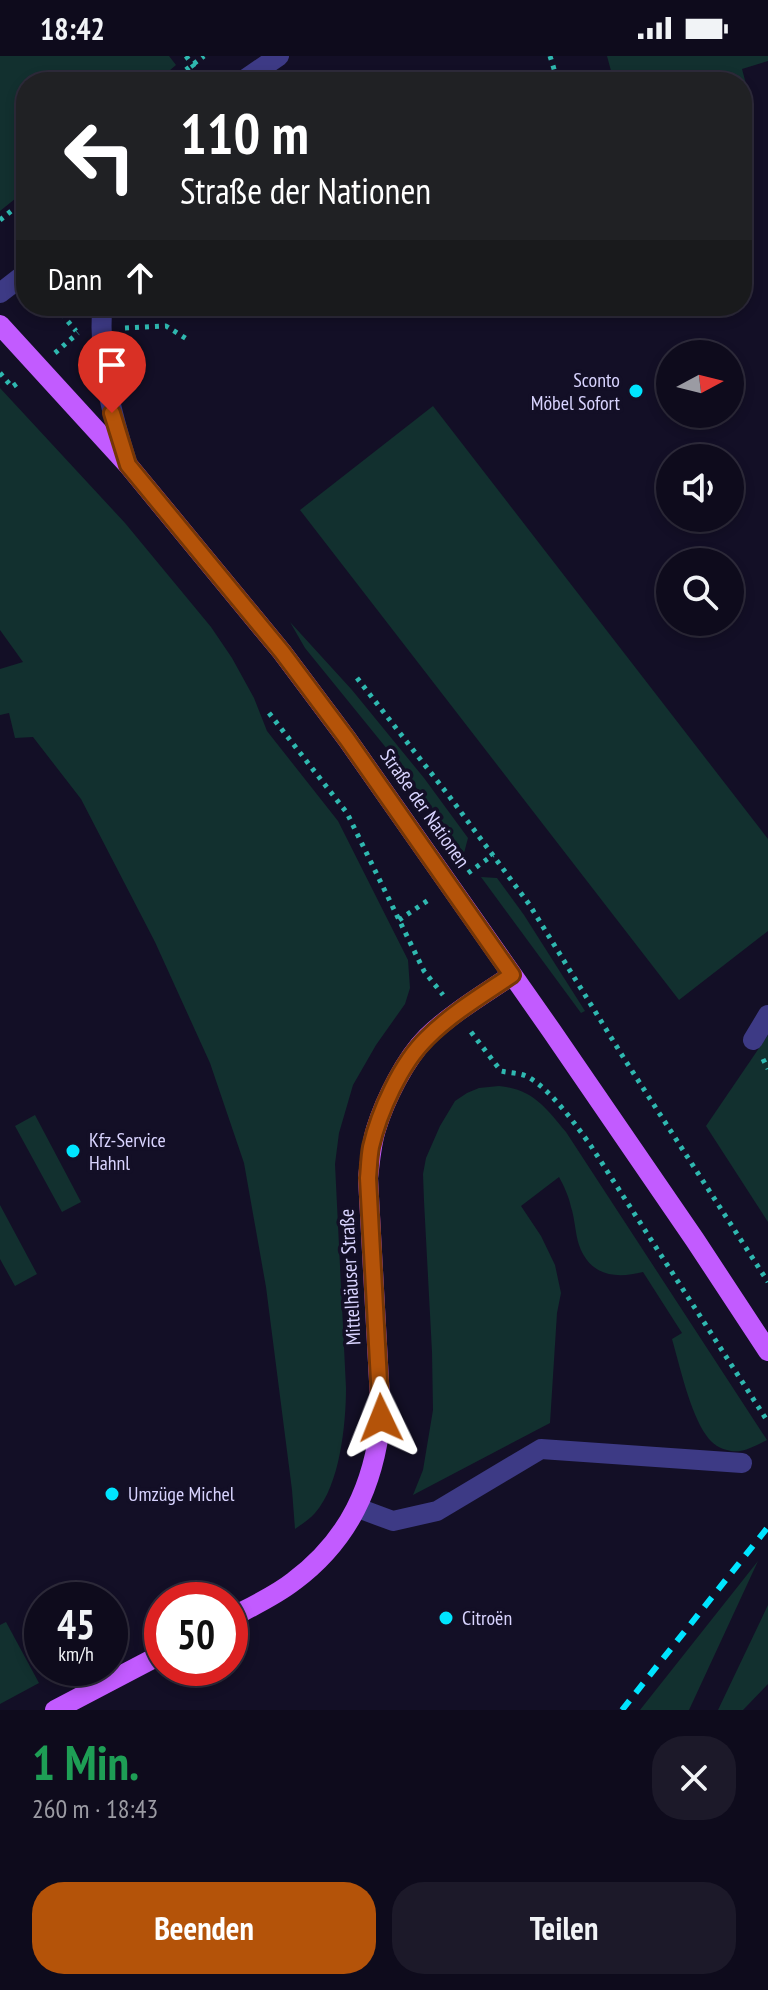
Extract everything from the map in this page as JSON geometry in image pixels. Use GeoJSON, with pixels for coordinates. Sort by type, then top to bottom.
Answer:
{"type":"FeatureCollection","features":[{"type":"Feature","properties":{"kind":"main road","name":"Straße der Nationen"},"geometry":{"type":"LineString","coordinates":[[0,325],[128,465],[347,739],[695,1240],[768,1351]]}},
{"type":"Feature","properties":{"kind":"main road","name":"Mittelhäuser Straße"},"geometry":{"type":"LineString","coordinates":[[248,1608],[294,1582],[333,1545],[358,1508],[371,1472],[381,1418],[368,1178],[376,1129],[409,1061],[424,1040],[512,975]]}},
{"type":"Feature","properties":{"kind":"main road"},"geometry":{"type":"LineString","coordinates":[[55,1710],[144,1663]]}},
{"type":"Feature","properties":{"kind":"street"},"geometry":{"type":"LineString","coordinates":[[256,72],[279,56]]}},
{"type":"Feature","properties":{"kind":"street"},"geometry":{"type":"LineString","coordinates":[[0,293],[16,281]]}},
{"type":"Feature","properties":{"kind":"street"},"geometry":{"type":"LineString","coordinates":[[102,316],[105,379],[128,465]]}},
{"type":"Feature","properties":{"kind":"street"},"geometry":{"type":"LineString","coordinates":[[753,1040],[768,1015]]}},
{"type":"Feature","properties":{"kind":"street"},"geometry":{"type":"LineString","coordinates":[[358,1508],[393,1521],[437,1511],[541,1449],[742,1463]]}},
{"type":"Feature","properties":{"kind":"path"},"geometry":{"type":"LineString","coordinates":[[186,56],[198,72]]}},
{"type":"Feature","properties":{"kind":"path"},"geometry":{"type":"LineString","coordinates":[[182,72],[204,56]]}},
{"type":"Feature","properties":{"kind":"path"},"geometry":{"type":"LineString","coordinates":[[0,220],[16,207]]}},
{"type":"Feature","properties":{"kind":"path"},"geometry":{"type":"LineString","coordinates":[[64,316],[78,333],[89,336]]}},
{"type":"Feature","properties":{"kind":"path"},"geometry":{"type":"LineString","coordinates":[[126,328],[166,326],[190,341]]}},
{"type":"Feature","properties":{"kind":"path"},"geometry":{"type":"LineString","coordinates":[[59,348],[78,333]]}},
{"type":"Feature","properties":{"kind":"path"},"geometry":{"type":"LineString","coordinates":[[0,373],[12,387]]}},
{"type":"Feature","properties":{"kind":"path"},"geometry":{"type":"LineString","coordinates":[[357,678],[529,904],[768,1282]]}},
{"type":"Feature","properties":{"kind":"path"},"geometry":{"type":"LineString","coordinates":[[269,713],[347,813],[424,971]]}},
{"type":"Feature","properties":{"kind":"path"},"geometry":{"type":"LineString","coordinates":[[501,1071],[526,1076],[549,1094],[571,1118],[768,1422]]}},
{"type":"Feature","properties":{"kind":"green space"},"geometry":{"type":"Polygon","coordinates":[[[0,56],[169,56],[176,65],[168,72],[16,72],[16,198],[0,211],[0,56]]]}},
{"type":"Feature","properties":{"kind":"green space"},"geometry":{"type":"Polygon","coordinates":[[[607,56],[768,56],[768,61],[742,69],[743,72],[611,72],[607,56]]]}},
{"type":"Feature","properties":{"kind":"green space"},"geometry":{"type":"Polygon","coordinates":[[[0,388],[125,523],[211,627],[254,698],[267,731],[338,821],[408,960],[410,988],[405,1004],[353,1085],[339,1133],[335,1164],[345,1419],[336,1471],[324,1501],[313,1515],[295,1529],[266,1287],[244,1163],[210,1063],[155,942],[81,799],[33,737],[15,738],[9,713],[0,715],[0,669],[23,662],[0,630],[0,388]]]}},
{"type":"Feature","properties":{"kind":"green space"},"geometry":{"type":"Polygon","coordinates":[[[433,406],[768,839],[768,931],[679,1000],[300,510],[433,406]]]}},
{"type":"Feature","properties":{"kind":"green space"},"geometry":{"type":"Polygon","coordinates":[[[290,622],[352,690],[424,778],[468,838],[464,853],[396,760],[305,648],[290,622]]]}},
{"type":"Feature","properties":{"kind":"green space"},"geometry":{"type":"Polygon","coordinates":[[[481,877],[497,878],[585,1011],[581,1013],[481,877]]]}},
{"type":"Feature","properties":{"kind":"green space"},"geometry":{"type":"Polygon","coordinates":[[[768,1035],[768,1222],[706,1126],[768,1035]]]}},
{"type":"Feature","properties":{"kind":"green space"},"geometry":{"type":"Polygon","coordinates":[[[499,1086],[530,1096],[566,1132],[767,1440],[736,1451],[720,1447],[708,1438],[690,1402],[672,1339],[682,1333],[643,1272],[613,1275],[590,1263],[579,1245],[569,1199],[559,1177],[521,1206],[555,1265],[561,1293],[550,1423],[413,1495],[423,1470],[433,1410],[423,1174],[426,1158],[455,1101],[479,1088],[499,1086]]]}},
{"type":"Feature","properties":{"kind":"green space"},"geometry":{"type":"Polygon","coordinates":[[[35,1115],[81,1202],[62,1212],[15,1126],[35,1115]]]}},
{"type":"Feature","properties":{"kind":"green space"},"geometry":{"type":"Polygon","coordinates":[[[0,1205],[37,1274],[15,1286],[0,1259],[0,1205]]]}},
{"type":"Feature","properties":{"kind":"green space"},"geometry":{"type":"Polygon","coordinates":[[[758,1561],[689,1710],[640,1710],[758,1561]]]}},
{"type":"Feature","properties":{"kind":"green space"},"geometry":{"type":"Polygon","coordinates":[[[768,1605],[768,1684],[743,1710],[718,1710],[768,1605]]]}},
{"type":"Feature","properties":{"kind":"green space"},"geometry":{"type":"Polygon","coordinates":[[[6,1622],[24,1655],[24,1686],[33,1686],[0,1704],[0,1625],[6,1622]]]}},
{"type":"Feature","properties":{"kind":"railway"},"geometry":{"type":"LineString","coordinates":[[622,1710],[768,1527]]}},
{"type":"Feature","properties":{"kind":"place","name":"Sconto Möbel Sofort"},"geometry":{"type":"Point","coordinates":[636,391]}},
{"type":"Feature","properties":{"kind":"place","name":"Kfz-Service Hahnl"},"geometry":{"type":"Point","coordinates":[73,1151]}},
{"type":"Feature","properties":{"kind":"place","name":"Umzüge Michel"},"geometry":{"type":"Point","coordinates":[112,1494]}},
{"type":"Feature","properties":{"kind":"place","name":"Citroën"},"geometry":{"type":"Point","coordinates":[446,1618]}},
{"type":"Feature","properties":{"kind":"route"},"geometry":{"type":"LineString","coordinates":[[112,413],[128,465],[282,652],[347,739],[512,975],[424,1040],[400,1076],[376,1129],[368,1178],[381,1418]]}}]}
